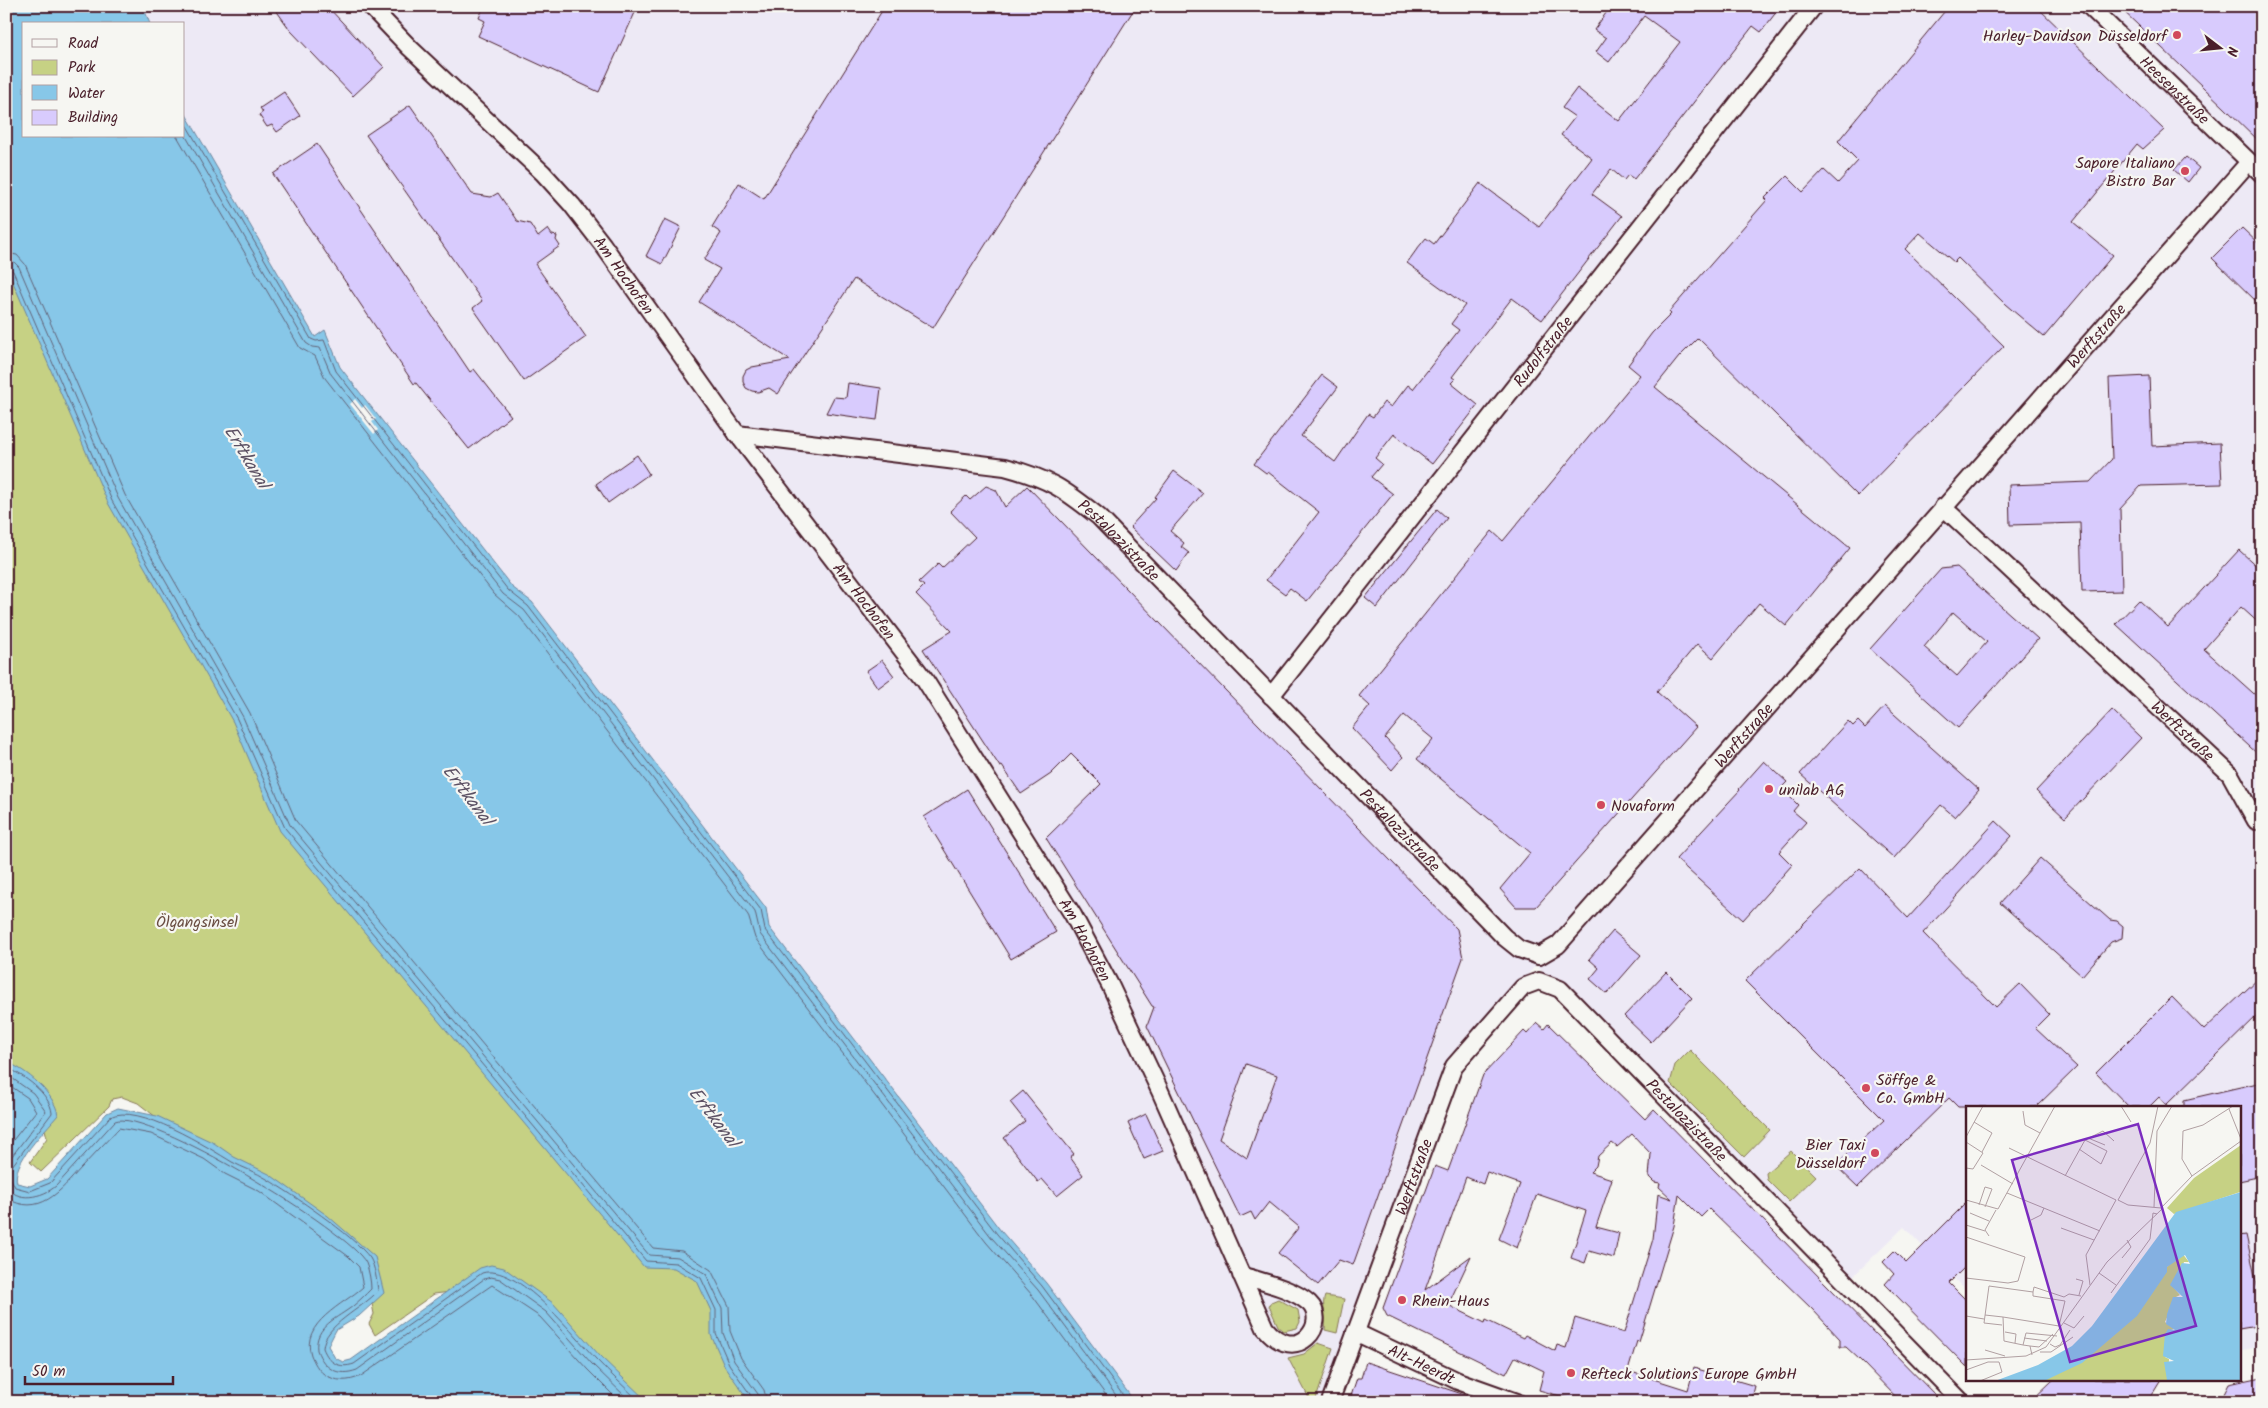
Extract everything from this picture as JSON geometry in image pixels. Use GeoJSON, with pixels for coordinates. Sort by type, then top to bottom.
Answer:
{"type":"FeatureCollection","features":[{"type":"Feature","properties":{"kind":"street","name":"Am Hochofen"},"geometry":{"type":"LineString","coordinates":[[370,6],[410,48],[543,173],[572,205],[603,245],[737,434],[926,680],[1069,907],[1110,985],[1241,1275],[1265,1328],[1273,1338],[1285,1344],[1295,1345],[1307,1338],[1314,1324],[1315,1316],[1311,1305],[1302,1298],[1241,1275]]}},
{"type":"Feature","properties":{"kind":"street","name":"Rudolfstraße"},"geometry":{"type":"LineString","coordinates":[[1271,696],[1814,6]]}},
{"type":"Feature","properties":{"kind":"street","name":"Heesenstraße"},"geometry":{"type":"LineString","coordinates":[[2089,6],[2262,174]]}},
{"type":"Feature","properties":{"kind":"street","name":"Werftstraße"},"geometry":{"type":"LineString","coordinates":[[1539,956],[1558,945],[2249,162]]}},
{"type":"Feature","properties":{"kind":"street","name":"Pestalozzistraße"},"geometry":{"type":"LineString","coordinates":[[737,434],[1006,467],[1038,476],[1061,487],[1099,517],[1504,937],[1519,950],[1539,956]]}},
{"type":"Feature","properties":{"kind":"street","name":"Werftstraße"},"geometry":{"type":"LineString","coordinates":[[1943,507],[2230,774],[2256,820]]}},
{"type":"Feature","properties":{"kind":"street"},"geometry":{"type":"LineString","coordinates":[[1539,956],[1539,981]]}},
{"type":"Feature","properties":{"kind":"street","name":"Pestalozzistraße"},"geometry":{"type":"LineString","coordinates":[[1539,981],[1560,989],[1962,1402]]}},
{"type":"Feature","properties":{"kind":"street","name":"Werftstraße"},"geometry":{"type":"LineString","coordinates":[[1330,1402],[1454,1066],[1523,987],[1539,981]]}},
{"type":"Feature","properties":{"kind":"street","name":"Alt-Heerdt"},"geometry":{"type":"LineString","coordinates":[[1355,1332],[1458,1381],[1517,1402]]}},
{"type":"Feature","properties":{"kind":"shaded area"},"geometry":{"type":"Polygon","coordinates":[[[143,6],[2262,6],[2262,1346],[2240,1351],[2240,1106],[1966,1106],[1966,1291],[1904,1227],[1847,1282],[1536,965],[1448,1067],[1323,1402],[1134,1402],[1046,1283],[1001,1231],[769,927],[766,908],[532,602],[512,587],[340,367],[326,331],[315,337],[185,113],[185,22],[149,22],[143,6]]]}},
{"type":"Feature","properties":{"kind":"green space","name":"Ölgangsinsel"},"geometry":{"type":"Polygon","coordinates":[[[6,205],[794,1402],[621,1402],[459,1291],[434,1294],[375,1335],[369,1324],[374,1314],[369,1289],[333,1256],[138,1103],[122,1097],[112,1099],[109,1106],[41,1172],[30,1162],[47,1138],[40,1108],[6,1087],[6,205]]]}},
{"type":"Feature","properties":{"kind":"green space"},"geometry":{"type":"Polygon","coordinates":[[[1690,1050],[1770,1130],[1744,1157],[1670,1083],[1675,1065],[1690,1050]]]}},
{"type":"Feature","properties":{"kind":"green space"},"geometry":{"type":"Polygon","coordinates":[[[1791,1151],[1816,1176],[1789,1202],[1767,1180],[1766,1173],[1791,1151]]]}},
{"type":"Feature","properties":{"kind":"green space"},"geometry":{"type":"Polygon","coordinates":[[[1325,1296],[1344,1299],[1337,1333],[1325,1330],[1325,1296]]]}},
{"type":"Feature","properties":{"kind":"green space"},"geometry":{"type":"Polygon","coordinates":[[[1278,1299],[1298,1310],[1300,1322],[1297,1328],[1284,1331],[1278,1326],[1269,1306],[1271,1302],[1278,1299]]]}},
{"type":"Feature","properties":{"kind":"green space"},"geometry":{"type":"Polygon","coordinates":[[[1318,1343],[1333,1348],[1315,1402],[1311,1402],[1288,1358],[1304,1354],[1318,1343]]]}},
{"type":"Feature","properties":{"kind":"water","name":"Erftkanal"},"geometry":{"type":"Polygon","coordinates":[[[6,6],[143,6],[149,22],[22,22],[22,138],[185,138],[185,113],[315,337],[325,330],[340,367],[512,587],[532,602],[766,908],[769,927],[1001,1231],[1046,1283],[1135,1402],[750,1402],[725,1367],[711,1335],[711,1311],[697,1281],[674,1268],[644,1267],[280,831],[233,722],[108,503],[6,266],[6,6]]]}},
{"type":"Feature","properties":{"kind":"water"},"geometry":{"type":"Polygon","coordinates":[[[6,1062],[22,1070],[46,1091],[56,1107],[58,1115],[30,1147],[19,1166],[17,1183],[30,1186],[47,1179],[107,1113],[118,1108],[157,1116],[214,1143],[234,1157],[269,1174],[328,1216],[375,1257],[384,1293],[359,1316],[336,1330],[328,1346],[335,1358],[343,1362],[351,1360],[480,1268],[491,1265],[504,1268],[553,1303],[600,1356],[648,1402],[6,1402],[6,1062]]]}},
{"type":"Feature","properties":{"kind":"pier"},"geometry":{"type":"Polygon","coordinates":[[[355,399],[362,408],[365,405],[376,419],[372,422],[378,430],[374,434],[350,404],[355,399]]]}},
{"type":"Feature","properties":{"kind":"building"},"geometry":{"type":"Polygon","coordinates":[[[273,6],[327,6],[384,67],[353,96],[291,31],[273,6]]]}},
{"type":"Feature","properties":{"kind":"building"},"geometry":{"type":"Polygon","coordinates":[[[484,6],[638,6],[599,92],[478,36],[485,21],[479,18],[484,6]]]}},
{"type":"Feature","properties":{"kind":"building"},"geometry":{"type":"Polygon","coordinates":[[[885,6],[1136,6],[933,328],[854,279],[778,394],[769,388],[758,392],[752,391],[746,388],[743,382],[746,370],[752,367],[790,360],[699,302],[720,269],[704,260],[721,233],[712,227],[739,183],[764,199],[885,6]]]}},
{"type":"Feature","properties":{"kind":"building"},"geometry":{"type":"Polygon","coordinates":[[[1611,6],[1781,6],[1761,32],[1753,26],[1634,179],[1628,175],[1624,180],[1611,169],[1592,194],[1622,216],[1542,320],[1512,298],[1452,377],[1455,379],[1451,383],[1478,405],[1432,464],[1394,434],[1375,458],[1382,464],[1371,477],[1393,494],[1307,601],[1290,588],[1285,594],[1266,580],[1319,512],[1268,472],[1266,473],[1254,464],[1322,375],[1338,387],[1301,436],[1335,462],[1368,414],[1373,417],[1384,402],[1391,407],[1408,385],[1413,389],[1459,330],[1451,324],[1465,305],[1407,263],[1417,249],[1426,238],[1434,244],[1480,183],[1539,227],[1592,158],[1561,135],[1575,117],[1562,108],[1577,88],[1619,121],[1680,42],[1644,16],[1609,62],[1596,52],[1606,38],[1594,30],[1611,6]]]}},
{"type":"Feature","properties":{"kind":"building"},"geometry":{"type":"Polygon","coordinates":[[[1949,6],[2036,6],[2164,130],[2143,149],[2137,144],[2073,222],[2113,255],[2044,337],[2005,304],[1958,258],[1954,262],[1920,233],[1905,249],[2004,346],[1858,496],[1698,338],[1679,357],[1655,387],[1850,548],[1786,626],[1759,603],[1713,658],[1697,644],[1657,692],[1696,727],[1536,907],[1516,907],[1500,889],[1530,853],[1417,759],[1433,739],[1404,715],[1385,738],[1403,757],[1392,770],[1352,728],[1370,706],[1359,696],[1492,531],[1503,541],[1640,375],[1628,365],[1652,333],[1671,314],[1669,312],[1767,200],[1765,198],[1787,176],[1803,192],[1824,170],[1838,183],[1858,161],[1838,141],[1949,6]]]}},
{"type":"Feature","properties":{"kind":"building"},"geometry":{"type":"Polygon","coordinates":[[[2118,6],[2262,6],[2262,144],[2225,108],[2118,6]]]}},
{"type":"Feature","properties":{"kind":"building"},"geometry":{"type":"Polygon","coordinates":[[[284,92],[300,116],[277,132],[272,125],[267,127],[259,115],[263,112],[260,108],[284,92]]]}},
{"type":"Feature","properties":{"kind":"building"},"geometry":{"type":"Polygon","coordinates":[[[410,105],[472,194],[491,197],[498,193],[517,221],[530,224],[538,237],[548,229],[552,235],[557,236],[556,240],[560,246],[535,264],[586,337],[524,381],[473,308],[482,301],[366,135],[410,105]]]}},
{"type":"Feature","properties":{"kind":"building"},"geometry":{"type":"Polygon","coordinates":[[[317,144],[470,372],[474,369],[511,416],[469,449],[416,383],[414,384],[273,174],[317,144]]]}},
{"type":"Feature","properties":{"kind":"building","name":"Sapore Italiano Bistro Bar"},"geometry":{"type":"Polygon","coordinates":[[[2186,157],[2199,168],[2188,182],[2174,170],[2186,157]]]}},
{"type":"Feature","properties":{"kind":"building"},"geometry":{"type":"Polygon","coordinates":[[[665,219],[681,227],[662,264],[646,256],[665,219]]]}},
{"type":"Feature","properties":{"kind":"building"},"geometry":{"type":"Polygon","coordinates":[[[2242,228],[2262,247],[2262,307],[2212,258],[2242,228]]]}},
{"type":"Feature","properties":{"kind":"building"},"geometry":{"type":"Polygon","coordinates":[[[2149,376],[2152,446],[2220,443],[2222,484],[2141,486],[2120,509],[2122,591],[2082,592],[2080,523],[2010,525],[2009,485],[2090,482],[2112,459],[2109,378],[2149,376]]]}},
{"type":"Feature","properties":{"kind":"building"},"geometry":{"type":"Polygon","coordinates":[[[848,383],[881,388],[877,420],[826,413],[834,397],[846,398],[848,383]]]}},
{"type":"Feature","properties":{"kind":"building"},"geometry":{"type":"Polygon","coordinates":[[[637,455],[649,474],[608,503],[596,484],[637,455]]]}},
{"type":"Feature","properties":{"kind":"building"},"geometry":{"type":"Polygon","coordinates":[[[1174,471],[1203,493],[1170,531],[1184,543],[1181,547],[1189,553],[1176,571],[1130,527],[1156,498],[1174,471]]]}},
{"type":"Feature","properties":{"kind":"building"},"geometry":{"type":"Polygon","coordinates":[[[986,486],[996,490],[1005,507],[1027,486],[1457,929],[1463,958],[1353,1265],[1339,1260],[1318,1285],[1278,1253],[1299,1227],[1269,1202],[1255,1220],[1251,1212],[1240,1217],[1147,1026],[1154,1007],[1046,838],[1101,784],[1071,754],[1051,774],[1021,794],[1002,766],[1000,767],[923,649],[952,631],[916,594],[924,586],[919,582],[938,564],[942,568],[975,537],[950,511],[966,496],[970,500],[986,486]],[[1246,1064],[1219,1139],[1247,1158],[1277,1075],[1246,1064]]]}},
{"type":"Feature","properties":{"kind":"building"},"geometry":{"type":"Polygon","coordinates":[[[1437,509],[1447,518],[1377,608],[1365,598],[1437,509]]]}},
{"type":"Feature","properties":{"kind":"building"},"geometry":{"type":"Polygon","coordinates":[[[2239,550],[2262,571],[2262,626],[2241,607],[2204,649],[2262,701],[2262,758],[2116,624],[2139,600],[2168,627],[2239,550]]]}},
{"type":"Feature","properties":{"kind":"building"},"geometry":{"type":"Polygon","coordinates":[[[1957,567],[2038,639],[1958,728],[1870,649],[1941,569],[1957,567]],[[1953,612],[1924,647],[1957,676],[1987,642],[1953,612]]]}},
{"type":"Feature","properties":{"kind":"building"},"geometry":{"type":"Polygon","coordinates":[[[882,660],[894,676],[878,688],[866,671],[882,660]]]}},
{"type":"Feature","properties":{"kind":"building"},"geometry":{"type":"Polygon","coordinates":[[[1885,706],[1979,790],[1955,817],[1941,805],[1894,858],[1800,774],[1848,721],[1853,726],[1858,721],[1865,728],[1885,706]]]}},
{"type":"Feature","properties":{"kind":"building"},"geometry":{"type":"Polygon","coordinates":[[[2112,710],[2141,738],[2065,818],[2036,791],[2112,710]]]}},
{"type":"Feature","properties":{"kind":"building"},"geometry":{"type":"Polygon","coordinates":[[[1764,761],[1787,782],[1781,788],[1798,805],[1793,811],[1806,822],[1779,852],[1792,865],[1743,920],[1676,859],[1740,790],[1764,761]]]}},
{"type":"Feature","properties":{"kind":"building"},"geometry":{"type":"Polygon","coordinates":[[[967,789],[1056,932],[1011,959],[924,817],[967,789]]]}},
{"type":"Feature","properties":{"kind":"building"},"geometry":{"type":"Polygon","coordinates":[[[1996,821],[2012,836],[1923,933],[1996,1007],[2020,984],[2049,1014],[2035,1028],[2077,1067],[2037,1106],[1958,1107],[1949,1098],[1858,1187],[1835,1165],[1884,1120],[1745,981],[1860,868],[1908,918],[1996,821]]]}},
{"type":"Feature","properties":{"kind":"building"},"geometry":{"type":"Polygon","coordinates":[[[2040,858],[2110,920],[2117,921],[2123,926],[2122,938],[2111,942],[2082,976],[2000,903],[2040,858]]]}},
{"type":"Feature","properties":{"kind":"building"},"geometry":{"type":"Polygon","coordinates":[[[1613,931],[1641,955],[1607,994],[1590,979],[1599,968],[1589,959],[1613,931]]]}},
{"type":"Feature","properties":{"kind":"building"},"geometry":{"type":"Polygon","coordinates":[[[1666,972],[1692,998],[1651,1042],[1624,1016],[1666,972]]]}},
{"type":"Feature","properties":{"kind":"building"},"geometry":{"type":"Polygon","coordinates":[[[2262,975],[2262,1011],[2166,1105],[2159,1097],[2150,1106],[2128,1106],[2096,1073],[2172,997],[2204,1030],[2262,975]]]}},
{"type":"Feature","properties":{"kind":"building"},"geometry":{"type":"Polygon","coordinates":[[[1537,1023],[1544,1029],[1548,1024],[1645,1119],[1654,1109],[1942,1402],[1901,1402],[1846,1347],[1840,1347],[1840,1339],[1813,1310],[1709,1209],[1701,1217],[1679,1195],[1674,1226],[1639,1342],[1637,1341],[1628,1371],[1688,1390],[1694,1368],[1755,1386],[1751,1402],[1581,1402],[1539,1390],[1544,1371],[1515,1357],[1506,1374],[1387,1316],[1383,1308],[1435,1166],[1448,1171],[1483,1075],[1524,1031],[1527,1034],[1537,1023]],[[1632,1134],[1617,1147],[1612,1143],[1598,1156],[1596,1166],[1590,1172],[1612,1179],[1596,1227],[1619,1233],[1614,1258],[1589,1251],[1585,1263],[1571,1258],[1586,1211],[1537,1194],[1517,1248],[1499,1239],[1520,1184],[1487,1172],[1483,1184],[1466,1177],[1425,1290],[1471,1256],[1448,1305],[1485,1323],[1486,1320],[1523,1338],[1525,1335],[1555,1351],[1557,1345],[1566,1348],[1575,1318],[1624,1333],[1653,1239],[1658,1194],[1672,1199],[1659,1187],[1660,1183],[1654,1182],[1649,1177],[1651,1154],[1632,1134]]]}},
{"type":"Feature","properties":{"kind":"building"},"geometry":{"type":"Polygon","coordinates":[[[2262,1082],[2262,1176],[2240,1181],[2240,1106],[2184,1106],[2184,1100],[2262,1082]]]}},
{"type":"Feature","properties":{"kind":"building"},"geometry":{"type":"Polygon","coordinates":[[[1023,1091],[1074,1154],[1070,1157],[1083,1175],[1057,1196],[1042,1179],[1038,1182],[1004,1138],[1025,1121],[1010,1102],[1023,1091]]]}},
{"type":"Feature","properties":{"kind":"building"},"geometry":{"type":"Polygon","coordinates":[[[1146,1114],[1163,1151],[1144,1159],[1128,1123],[1146,1114]]]}},
{"type":"Feature","properties":{"kind":"building"},"geometry":{"type":"Polygon","coordinates":[[[1966,1203],[1966,1266],[1949,1283],[1966,1300],[1966,1366],[1885,1284],[1894,1274],[1883,1262],[1894,1251],[1906,1263],[1966,1203]]]}},
{"type":"Feature","properties":{"kind":"building"},"geometry":{"type":"Polygon","coordinates":[[[2246,1235],[2262,1308],[2262,1325],[2240,1329],[2240,1236],[2246,1235]]]}},
{"type":"Feature","properties":{"kind":"building"},"geometry":{"type":"Polygon","coordinates":[[[1366,1362],[1477,1399],[1476,1402],[1349,1402],[1357,1378],[1361,1378],[1366,1362]]]}},
{"type":"Feature","properties":{"kind":"building"},"geometry":{"type":"Polygon","coordinates":[[[2262,1377],[2262,1395],[2244,1397],[2242,1402],[2220,1402],[2229,1384],[2262,1377]]]}},
{"type":"Feature","properties":{"kind":"building"},"geometry":{"type":"Polygon","coordinates":[[[2053,1380],[2160,1380],[2147,1402],[2030,1402],[2053,1380]]]}},
{"type":"Feature","properties":{"kind":"place","name":"Harley-Davidson Düsseldorf"},"geometry":{"type":"Point","coordinates":[2177,35]}},
{"type":"Feature","properties":{"kind":"place","name":"Sapore Italiano Bistro Bar"},"geometry":{"type":"Point","coordinates":[2185,171]}},
{"type":"Feature","properties":{"kind":"place","name":"unilab AG"},"geometry":{"type":"Point","coordinates":[1769,789]}},
{"type":"Feature","properties":{"kind":"place","name":"Novaform"},"geometry":{"type":"Point","coordinates":[1601,805]}},
{"type":"Feature","properties":{"kind":"place","name":"Söffge & Co. GmbH"},"geometry":{"type":"Point","coordinates":[1866,1088]}},
{"type":"Feature","properties":{"kind":"place","name":"Bier Taxi Düsseldorf"},"geometry":{"type":"Point","coordinates":[1875,1153]}},
{"type":"Feature","properties":{"kind":"place","name":"Rhein-Haus"},"geometry":{"type":"Point","coordinates":[1402,1300]}},
{"type":"Feature","properties":{"kind":"place","name":"Refteck Solutions Europe GmbH"},"geometry":{"type":"Point","coordinates":[1571,1373]}}]}
